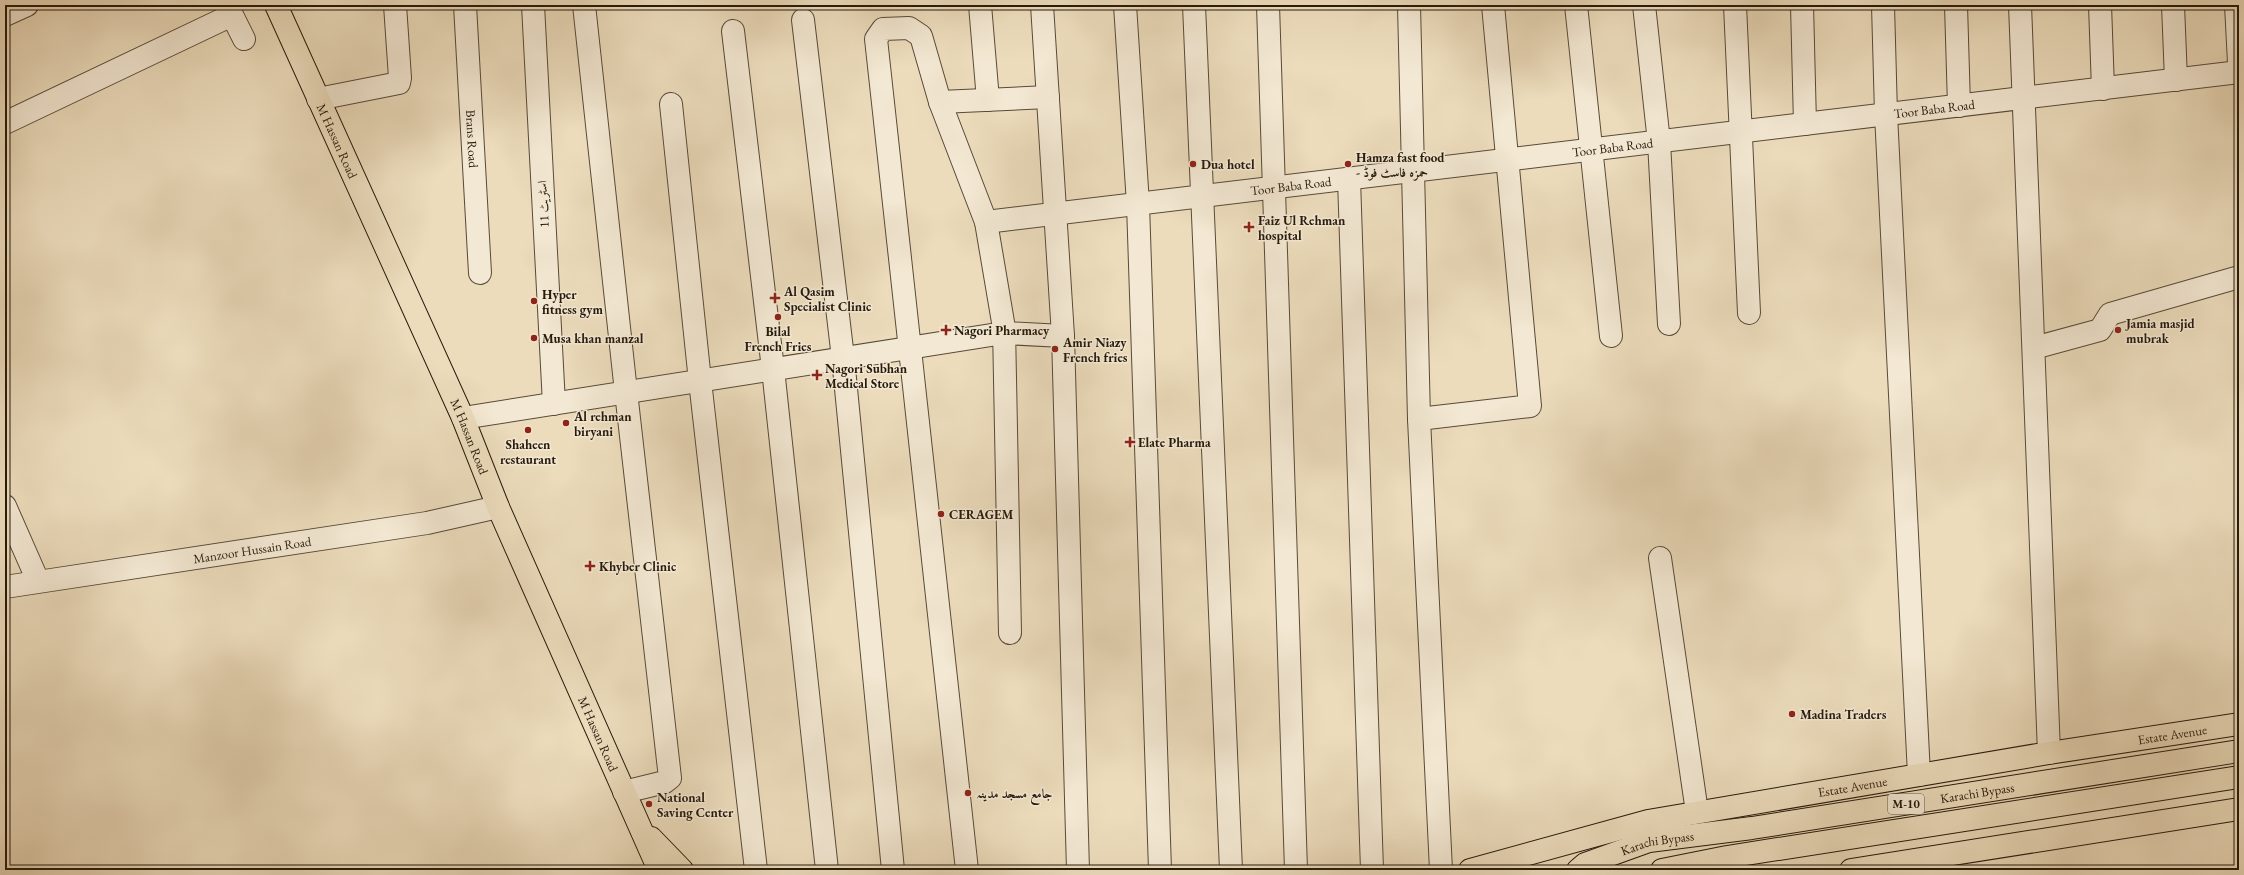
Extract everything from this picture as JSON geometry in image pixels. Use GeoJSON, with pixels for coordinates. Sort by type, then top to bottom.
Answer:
{"type":"FeatureCollection","features":[{"type":"Feature","properties":{"kind":"main road","name":"M Hassan Road"},"geometry":{"type":"LineString","coordinates":[[276,5],[463,418],[498,506],[659,870]]}},
{"type":"Feature","properties":{"kind":"main road","name":"Estate Avenue"},"geometry":{"type":"LineString","coordinates":[[1483,868],[1648,821],[2049,753],[2239,724]]}},
{"type":"Feature","properties":{"kind":"main road","name":"Karachi Bypass"},"geometry":{"type":"LineString","coordinates":[[1578,870],[1585,864],[1649,841],[1752,828],[2239,751]]}},
{"type":"Feature","properties":{"kind":"main road","name":"Karachi Bypass"},"geometry":{"type":"LineString","coordinates":[[1662,870],[1735,856],[2239,777]]}},
{"type":"Feature","properties":{"kind":"main road"},"geometry":{"type":"LineString","coordinates":[[1851,870],[2239,809]]}},
{"type":"Feature","properties":{"kind":"main road"},"geometry":{"type":"LineString","coordinates":[[640,825],[682,870]]}},
{"type":"Feature","properties":{"kind":"street"},"geometry":{"type":"LineString","coordinates":[[5,14],[26,5]]}},
{"type":"Feature","properties":{"kind":"street"},"geometry":{"type":"LineString","coordinates":[[318,99],[398,83],[400,78],[395,5]]}},
{"type":"Feature","properties":{"kind":"street","name":"Brans Road"},"geometry":{"type":"LineString","coordinates":[[465,5],[480,273]]}},
{"type":"Feature","properties":{"kind":"street","name":"اسٹریٹ 11"},"geometry":{"type":"LineString","coordinates":[[533,5],[554,404]]}},
{"type":"Feature","properties":{"kind":"street"},"geometry":{"type":"LineString","coordinates":[[584,5],[670,778],[665,782],[624,792]]}},
{"type":"Feature","properties":{"kind":"street"},"geometry":{"type":"LineString","coordinates":[[980,5],[988,100]]}},
{"type":"Feature","properties":{"kind":"street"},"geometry":{"type":"LineString","coordinates":[[1042,5],[1057,213],[1063,336],[1078,870]]}},
{"type":"Feature","properties":{"kind":"street"},"geometry":{"type":"LineString","coordinates":[[1125,5],[1138,204],[1160,870]]}},
{"type":"Feature","properties":{"kind":"street"},"geometry":{"type":"LineString","coordinates":[[1194,5],[1231,870]]}},
{"type":"Feature","properties":{"kind":"street"},"geometry":{"type":"LineString","coordinates":[[1268,5],[1296,870]]}},
{"type":"Feature","properties":{"kind":"street"},"geometry":{"type":"LineString","coordinates":[[1409,5],[1419,419],[1441,870]]}},
{"type":"Feature","properties":{"kind":"street"},"geometry":{"type":"LineString","coordinates":[[1419,419],[1530,406],[1494,5]]}},
{"type":"Feature","properties":{"kind":"street"},"geometry":{"type":"LineString","coordinates":[[1576,5],[1611,336]]}},
{"type":"Feature","properties":{"kind":"street"},"geometry":{"type":"LineString","coordinates":[[1644,5],[1659,142],[1669,324]]}},
{"type":"Feature","properties":{"kind":"street"},"geometry":{"type":"LineString","coordinates":[[1735,5],[1742,132],[1749,312]]}},
{"type":"Feature","properties":{"kind":"street"},"geometry":{"type":"LineString","coordinates":[[1802,5],[1805,124]]}},
{"type":"Feature","properties":{"kind":"street"},"geometry":{"type":"LineString","coordinates":[[1883,5],[1886,114],[1918,775]]}},
{"type":"Feature","properties":{"kind":"street"},"geometry":{"type":"LineString","coordinates":[[1956,5],[1959,106]]}},
{"type":"Feature","properties":{"kind":"street"},"geometry":{"type":"LineString","coordinates":[[2020,5],[2025,98],[2049,753]]}},
{"type":"Feature","properties":{"kind":"street"},"geometry":{"type":"LineString","coordinates":[[2100,5],[2103,89]]}},
{"type":"Feature","properties":{"kind":"street"},"geometry":{"type":"LineString","coordinates":[[2173,5],[2176,80]]}},
{"type":"Feature","properties":{"kind":"street"},"geometry":{"type":"LineString","coordinates":[[2236,5],[2239,63]]}},
{"type":"Feature","properties":{"kind":"street"},"geometry":{"type":"LineString","coordinates":[[5,123],[232,15],[244,39]]}},
{"type":"Feature","properties":{"kind":"street"},"geometry":{"type":"LineString","coordinates":[[803,20],[843,358],[893,870]]}},
{"type":"Feature","properties":{"kind":"street"},"geometry":{"type":"LineString","coordinates":[[967,870],[876,39],[883,29],[909,28],[921,36],[940,102],[986,222],[1004,333],[1010,633]]}},
{"type":"Feature","properties":{"kind":"street"},"geometry":{"type":"LineString","coordinates":[[732,31],[773,369],[827,870]]}},
{"type":"Feature","properties":{"kind":"street","name":"Toor Baba Road"},"geometry":{"type":"LineString","coordinates":[[986,222],[1349,180],[1592,149],[2239,72]]}},
{"type":"Feature","properties":{"kind":"street"},"geometry":{"type":"LineString","coordinates":[[940,102],[1048,97]]}},
{"type":"Feature","properties":{"kind":"street"},"geometry":{"type":"LineString","coordinates":[[671,104],[700,381],[756,870]]}},
{"type":"Feature","properties":{"kind":"street"},"geometry":{"type":"LineString","coordinates":[[1349,180],[1372,870]]}},
{"type":"Feature","properties":{"kind":"street"},"geometry":{"type":"LineString","coordinates":[[2034,348],[2100,330],[2110,314],[2239,277]]}},
{"type":"Feature","properties":{"kind":"street"},"geometry":{"type":"LineString","coordinates":[[463,418],[1004,333],[1063,336]]}},
{"type":"Feature","properties":{"kind":"street"},"geometry":{"type":"LineString","coordinates":[[5,506],[38,581]]}},
{"type":"Feature","properties":{"kind":"street","name":"Manzoor Hussain Road"},"geometry":{"type":"LineString","coordinates":[[5,587],[427,523],[498,506]]}},
{"type":"Feature","properties":{"kind":"street"},"geometry":{"type":"LineString","coordinates":[[1660,558],[1697,812]]}},
{"type":"Feature","properties":{"kind":"place","name":"Dua hotel"},"geometry":{"type":"Point","coordinates":[1193,164]}},
{"type":"Feature","properties":{"kind":"place","name":"Hamza fast food - حمزہ فاسٹ فوڈ"},"geometry":{"type":"Point","coordinates":[1348,164]}},
{"type":"Feature","properties":{"kind":"place","name":"Faiz Ul Rehman hospital"},"geometry":{"type":"Point","coordinates":[1249,227]}},
{"type":"Feature","properties":{"kind":"place","name":"Al Qasim Specialist Clinic"},"geometry":{"type":"Point","coordinates":[775,298]}},
{"type":"Feature","properties":{"kind":"place","name":"Hyper fitness gym"},"geometry":{"type":"Point","coordinates":[534,301]}},
{"type":"Feature","properties":{"kind":"place","name":"Bilal French Fries"},"geometry":{"type":"Point","coordinates":[778,317]}},
{"type":"Feature","properties":{"kind":"place","name":"Nagori Pharmacy"},"geometry":{"type":"Point","coordinates":[946,330]}},
{"type":"Feature","properties":{"kind":"place","name":"Jamia masjid mubrak"},"geometry":{"type":"Point","coordinates":[2118,330]}},
{"type":"Feature","properties":{"kind":"place","name":"Musa khan manzal"},"geometry":{"type":"Point","coordinates":[534,338]}},
{"type":"Feature","properties":{"kind":"place","name":"Amir Niazy French fries"},"geometry":{"type":"Point","coordinates":[1055,349]}},
{"type":"Feature","properties":{"kind":"place","name":"Nagori Subhan Medical Store"},"geometry":{"type":"Point","coordinates":[817,375]}},
{"type":"Feature","properties":{"kind":"place","name":"Al rehman biryani"},"geometry":{"type":"Point","coordinates":[566,423]}},
{"type":"Feature","properties":{"kind":"place","name":"Shaheen restaurant"},"geometry":{"type":"Point","coordinates":[528,430]}},
{"type":"Feature","properties":{"kind":"place","name":"Elate Pharma"},"geometry":{"type":"Point","coordinates":[1130,442]}},
{"type":"Feature","properties":{"kind":"place","name":"CERAGEM"},"geometry":{"type":"Point","coordinates":[941,514]}},
{"type":"Feature","properties":{"kind":"place","name":"Khyber Clinic"},"geometry":{"type":"Point","coordinates":[590,566]}},
{"type":"Feature","properties":{"kind":"place","name":"Madina Traders"},"geometry":{"type":"Point","coordinates":[1792,714]}},
{"type":"Feature","properties":{"kind":"place","name":"جامع مسجد مدینہ"},"geometry":{"type":"Point","coordinates":[968,793]}},
{"type":"Feature","properties":{"kind":"place","name":"National Saving Center"},"geometry":{"type":"Point","coordinates":[649,804]}}]}
